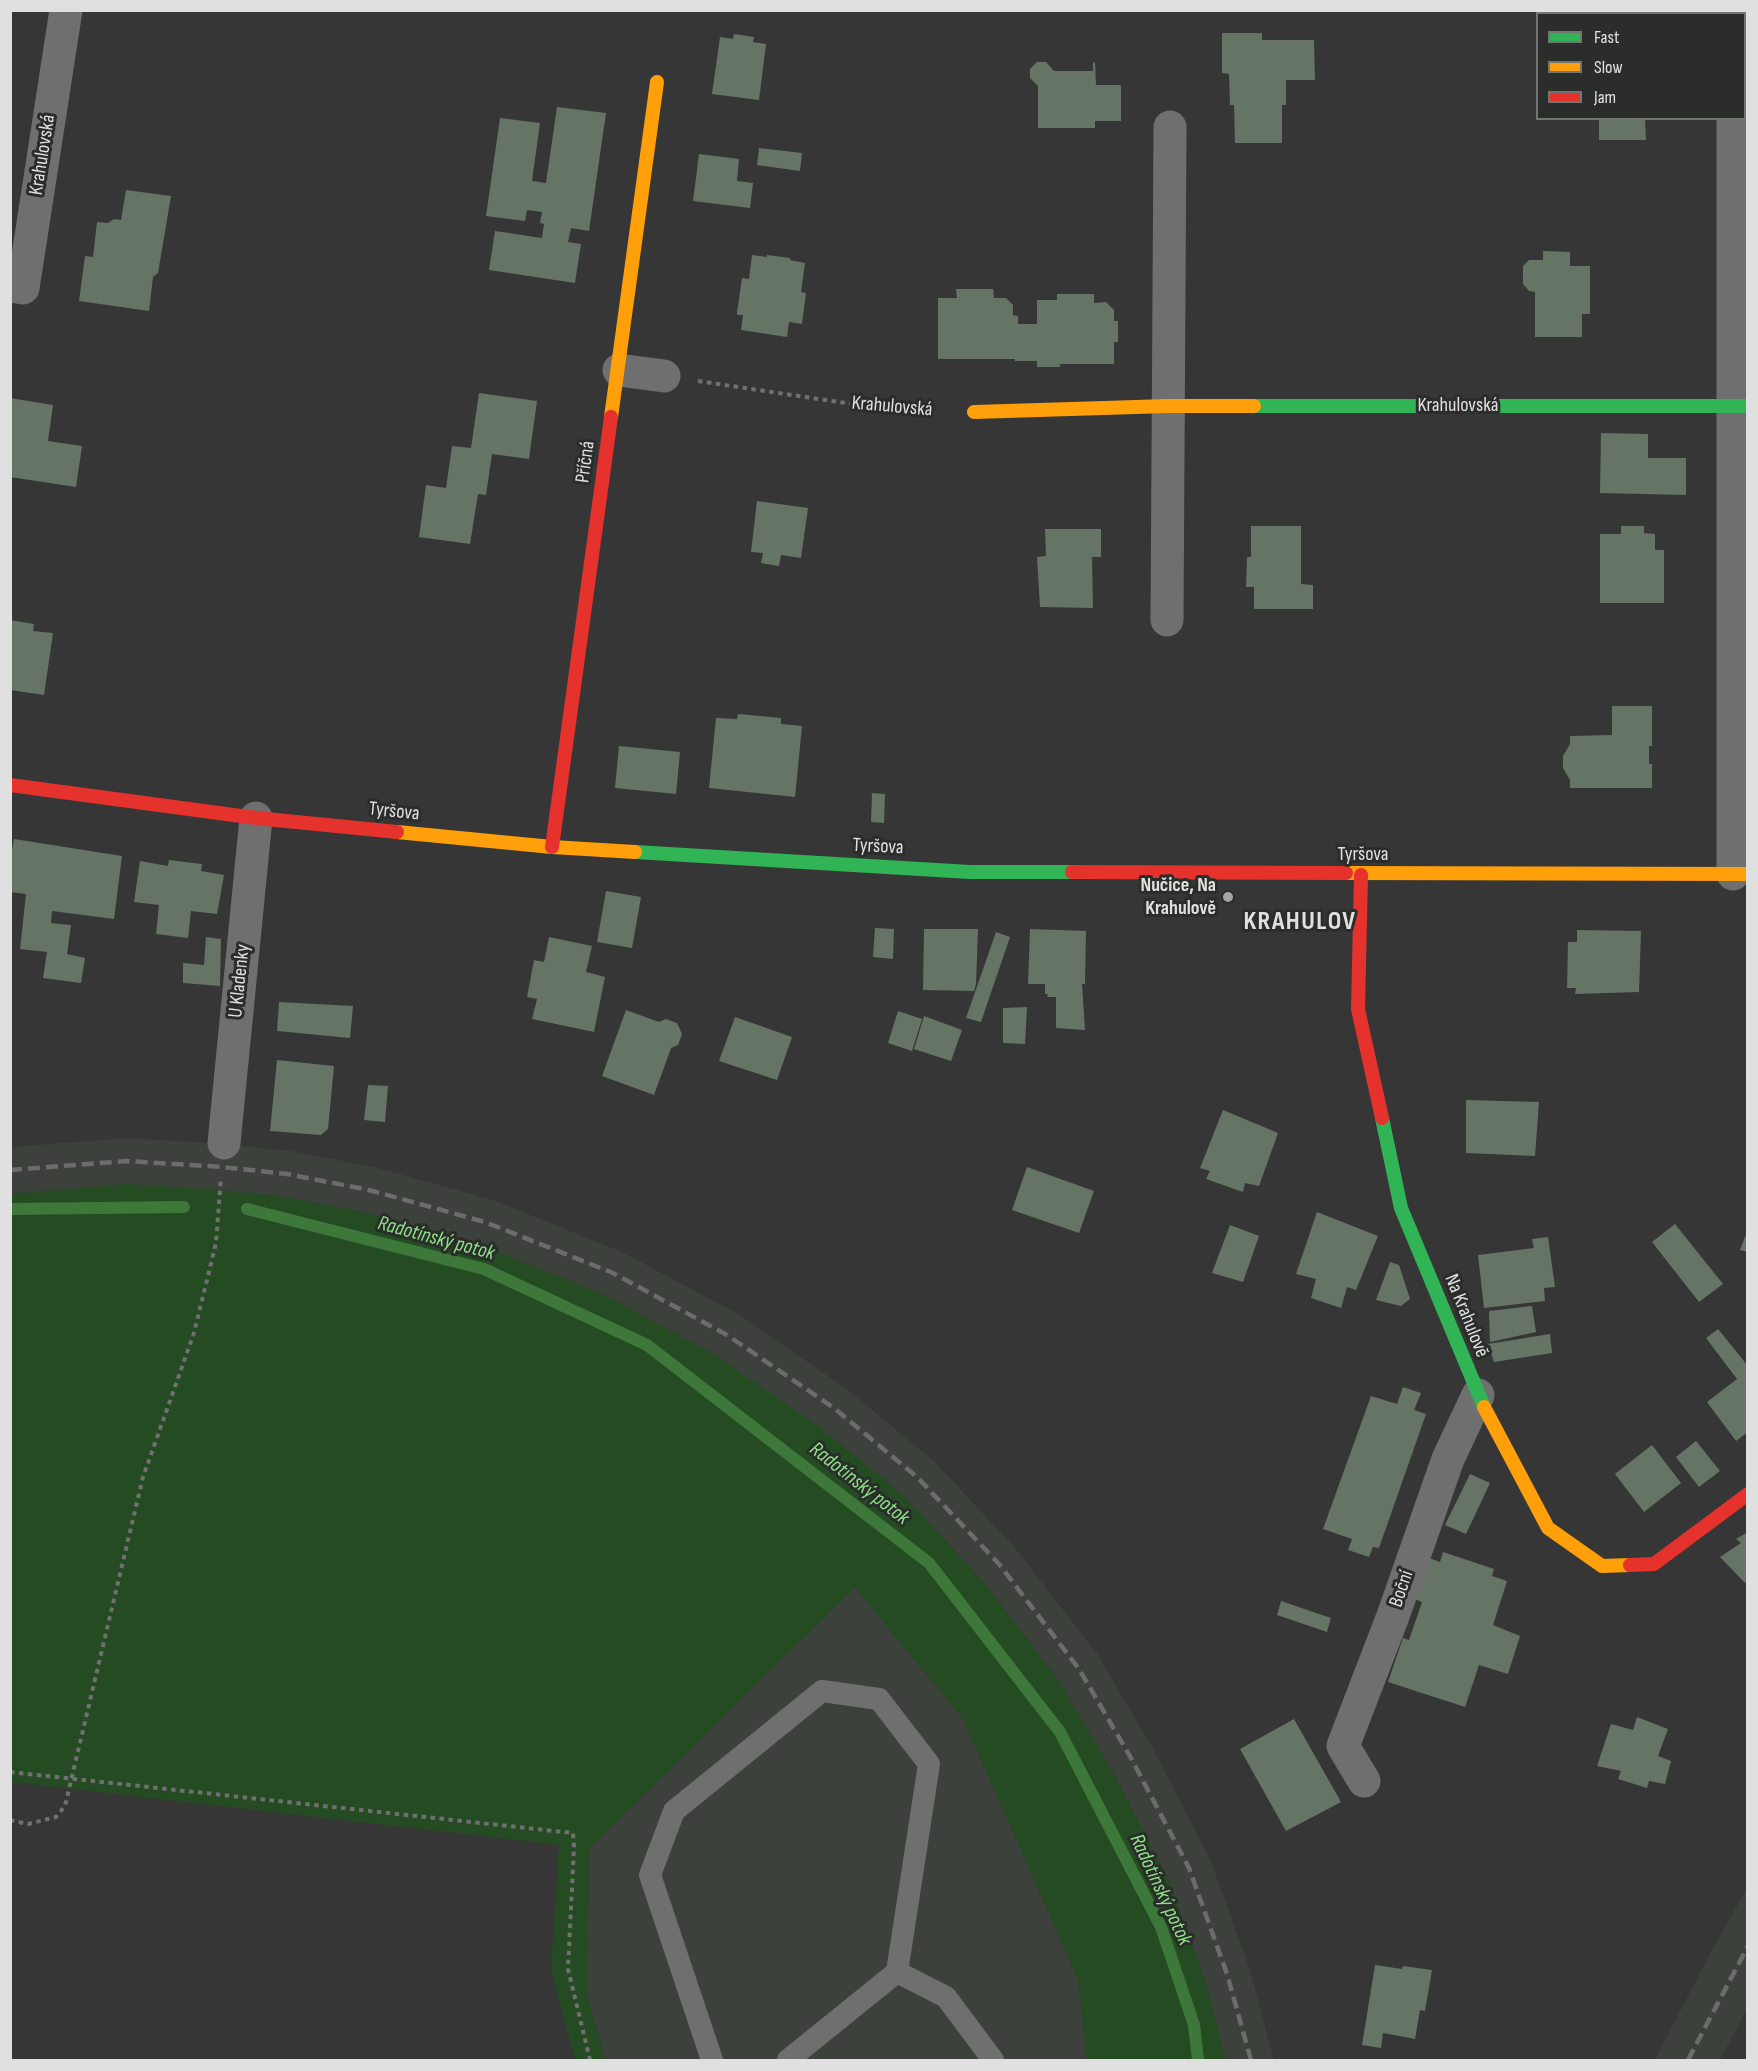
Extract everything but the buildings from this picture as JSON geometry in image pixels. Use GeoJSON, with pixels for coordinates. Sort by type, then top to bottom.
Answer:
{"type":"FeatureCollection","features":[{"type":"Feature","properties":{"kind":"street","name":"Krahulovská"},"geometry":{"type":"LineString","coordinates":[[10,286],[23,288],[66,10]]}},
{"type":"Feature","properties":{"kind":"street","name":"Příčná"},"geometry":{"type":"LineString","coordinates":[[552,847],[657,82]]}},
{"type":"Feature","properties":{"kind":"street"},"geometry":{"type":"LineString","coordinates":[[1732,120],[1740,406],[1740,874]]}},
{"type":"Feature","properties":{"kind":"street"},"geometry":{"type":"LineString","coordinates":[[1167,620],[1170,127]]}},
{"type":"Feature","properties":{"kind":"street"},"geometry":{"type":"LineString","coordinates":[[618,370],[664,376]]}},
{"type":"Feature","properties":{"kind":"street","name":"Krahulovská"},"geometry":{"type":"LineString","coordinates":[[974,412],[1168,406],[1740,406]]}},
{"type":"Feature","properties":{"kind":"street","name":"Tyršova"},"geometry":{"type":"LineString","coordinates":[[10,785],[256,818],[552,847],[970,872],[1740,874]]}},
{"type":"Feature","properties":{"kind":"street","name":"U Kladenky"},"geometry":{"type":"LineString","coordinates":[[224,1143],[256,818]]}},
{"type":"Feature","properties":{"kind":"street","name":"Na Krahulově"},"geometry":{"type":"LineString","coordinates":[[1361,874],[1358,1010],[1401,1208],[1478,1395],[1548,1528],[1602,1566],[1654,1564],[1748,1494]]}},
{"type":"Feature","properties":{"kind":"street","name":"Boční"},"geometry":{"type":"LineString","coordinates":[[1364,1781],[1343,1746],[1448,1459],[1478,1395]]}},
{"type":"Feature","properties":{"kind":"lane"},"geometry":{"type":"LineString","coordinates":[[712,2061],[650,1875],[674,1811],[822,1691],[879,1699],[929,1764],[897,1972],[788,2061]]}},
{"type":"Feature","properties":{"kind":"lane"},"geometry":{"type":"LineString","coordinates":[[897,1972],[946,1997],[993,2061]]}},
{"type":"Feature","properties":{"kind":"path","name":"Krahulovská"},"geometry":{"type":"LineString","coordinates":[[664,376],[906,412],[974,412]]}},
{"type":"Feature","properties":{"kind":"path"},"geometry":{"type":"LineString","coordinates":[[10,1820],[28,1824],[56,1817],[64,1806],[143,1477],[194,1333],[216,1243],[224,1143]]}},
{"type":"Feature","properties":{"kind":"path"},"geometry":{"type":"LineString","coordinates":[[10,1772],[573,1833],[568,1969],[590,2061]]}},
{"type":"Feature","properties":{"kind":"shaded area"},"geometry":{"type":"Polygon","coordinates":[[[127,1138],[291,1151],[374,1167],[493,1200],[622,1252],[740,1315],[848,1390],[934,1461],[1016,1549],[1098,1655],[1152,1747],[1210,1859],[1249,1967],[1274,2060],[1226,2060],[1205,1981],[1168,1878],[1111,1769],[1059,1681],[981,1579],[902,1494],[715,1355],[603,1294],[478,1244],[363,1212],[284,1197],[220,1190],[11,1194],[10,1147],[127,1138]]]}},
{"type":"Feature","properties":{"kind":"shaded area"},"geometry":{"type":"Polygon","coordinates":[[[855,1587],[963,1719],[1078,1979],[1087,2060],[605,2060],[587,1993],[589,1849],[855,1587]]]}},
{"type":"Feature","properties":{"kind":"shaded area"},"geometry":{"type":"Polygon","coordinates":[[[1747,1888],[1747,2008],[1720,2060],[1655,2060],[1707,1959],[1747,1888]]]}},
{"type":"Feature","properties":{"kind":"green space"},"geometry":{"type":"Polygon","coordinates":[[[127,1184],[284,1197],[363,1212],[478,1244],[603,1294],[715,1355],[820,1427],[902,1494],[981,1579],[1059,1681],[1111,1769],[1168,1878],[1205,1981],[1226,2060],[1087,2060],[1078,1979],[963,1719],[855,1587],[589,1849],[587,1993],[605,2060],[575,2060],[551,1970],[559,1845],[11,1782],[11,1194],[127,1184]]]}},
{"type":"Feature","properties":{"kind":"waterway","name":"Radotínský potok"},"geometry":{"type":"LineString","coordinates":[[10,1209],[184,1207]]}},
{"type":"Feature","properties":{"kind":"waterway","name":"Radotínský potok"},"geometry":{"type":"LineString","coordinates":[[247,1209],[484,1269],[647,1345],[929,1563],[1060,1732],[1161,1927],[1194,2025],[1198,2060]]}},
{"type":"Feature","properties":{"kind":"railway"},"geometry":{"type":"LineString","coordinates":[[10,1170],[127,1161],[287,1174],[369,1190],[485,1222],[613,1273],[727,1335],[834,1408],[917,1477],[999,1564],[1079,1669],[1131,1758],[1189,1868],[1227,1974],[1251,2060]]}},
{"type":"Feature","properties":{"kind":"railway"},"geometry":{"type":"LineString","coordinates":[[1688,2060],[1748,1946]]}},
{"type":"Feature","properties":{"kind":"traffic: fast"},"geometry":{"type":"LineString","coordinates":[[1254,406],[1748,406]]}},
{"type":"Feature","properties":{"kind":"traffic: fast"},"geometry":{"type":"LineString","coordinates":[[635,852],[970,872],[1072,872]]}},
{"type":"Feature","properties":{"kind":"traffic: fast"},"geometry":{"type":"LineString","coordinates":[[1382,1118],[1401,1208],[1484,1407]]}},
{"type":"Feature","properties":{"kind":"traffic: slow"},"geometry":{"type":"LineString","coordinates":[[611,417],[657,82]]}},
{"type":"Feature","properties":{"kind":"traffic: slow"},"geometry":{"type":"LineString","coordinates":[[974,412],[1168,406],[1254,406]]}},
{"type":"Feature","properties":{"kind":"traffic: slow"},"geometry":{"type":"LineString","coordinates":[[397,832],[552,847],[635,852]]}},
{"type":"Feature","properties":{"kind":"traffic: slow"},"geometry":{"type":"LineString","coordinates":[[1346,873],[1748,874]]}},
{"type":"Feature","properties":{"kind":"traffic: slow"},"geometry":{"type":"LineString","coordinates":[[1484,1407],[1548,1528],[1602,1566],[1630,1565]]}},
{"type":"Feature","properties":{"kind":"traffic: jam"},"geometry":{"type":"LineString","coordinates":[[552,847],[611,417]]}},
{"type":"Feature","properties":{"kind":"traffic: jam"},"geometry":{"type":"LineString","coordinates":[[10,785],[256,818],[397,832]]}},
{"type":"Feature","properties":{"kind":"traffic: jam"},"geometry":{"type":"LineString","coordinates":[[1072,872],[1346,873]]}},
{"type":"Feature","properties":{"kind":"traffic: jam"},"geometry":{"type":"LineString","coordinates":[[1361,875],[1358,1009],[1382,1118]]}},
{"type":"Feature","properties":{"kind":"traffic: jam"},"geometry":{"type":"LineString","coordinates":[[1630,1565],[1654,1564],[1748,1494]]}},
{"type":"Feature","properties":{"kind":"place","name":"Nučice, Na Krahulově"},"geometry":{"type":"Point","coordinates":[1228,897]}},
{"type":"Feature","properties":{"kind":"district","name":"KRAHULOV"},"geometry":{"type":"Point","coordinates":[1300,922]}}]}
